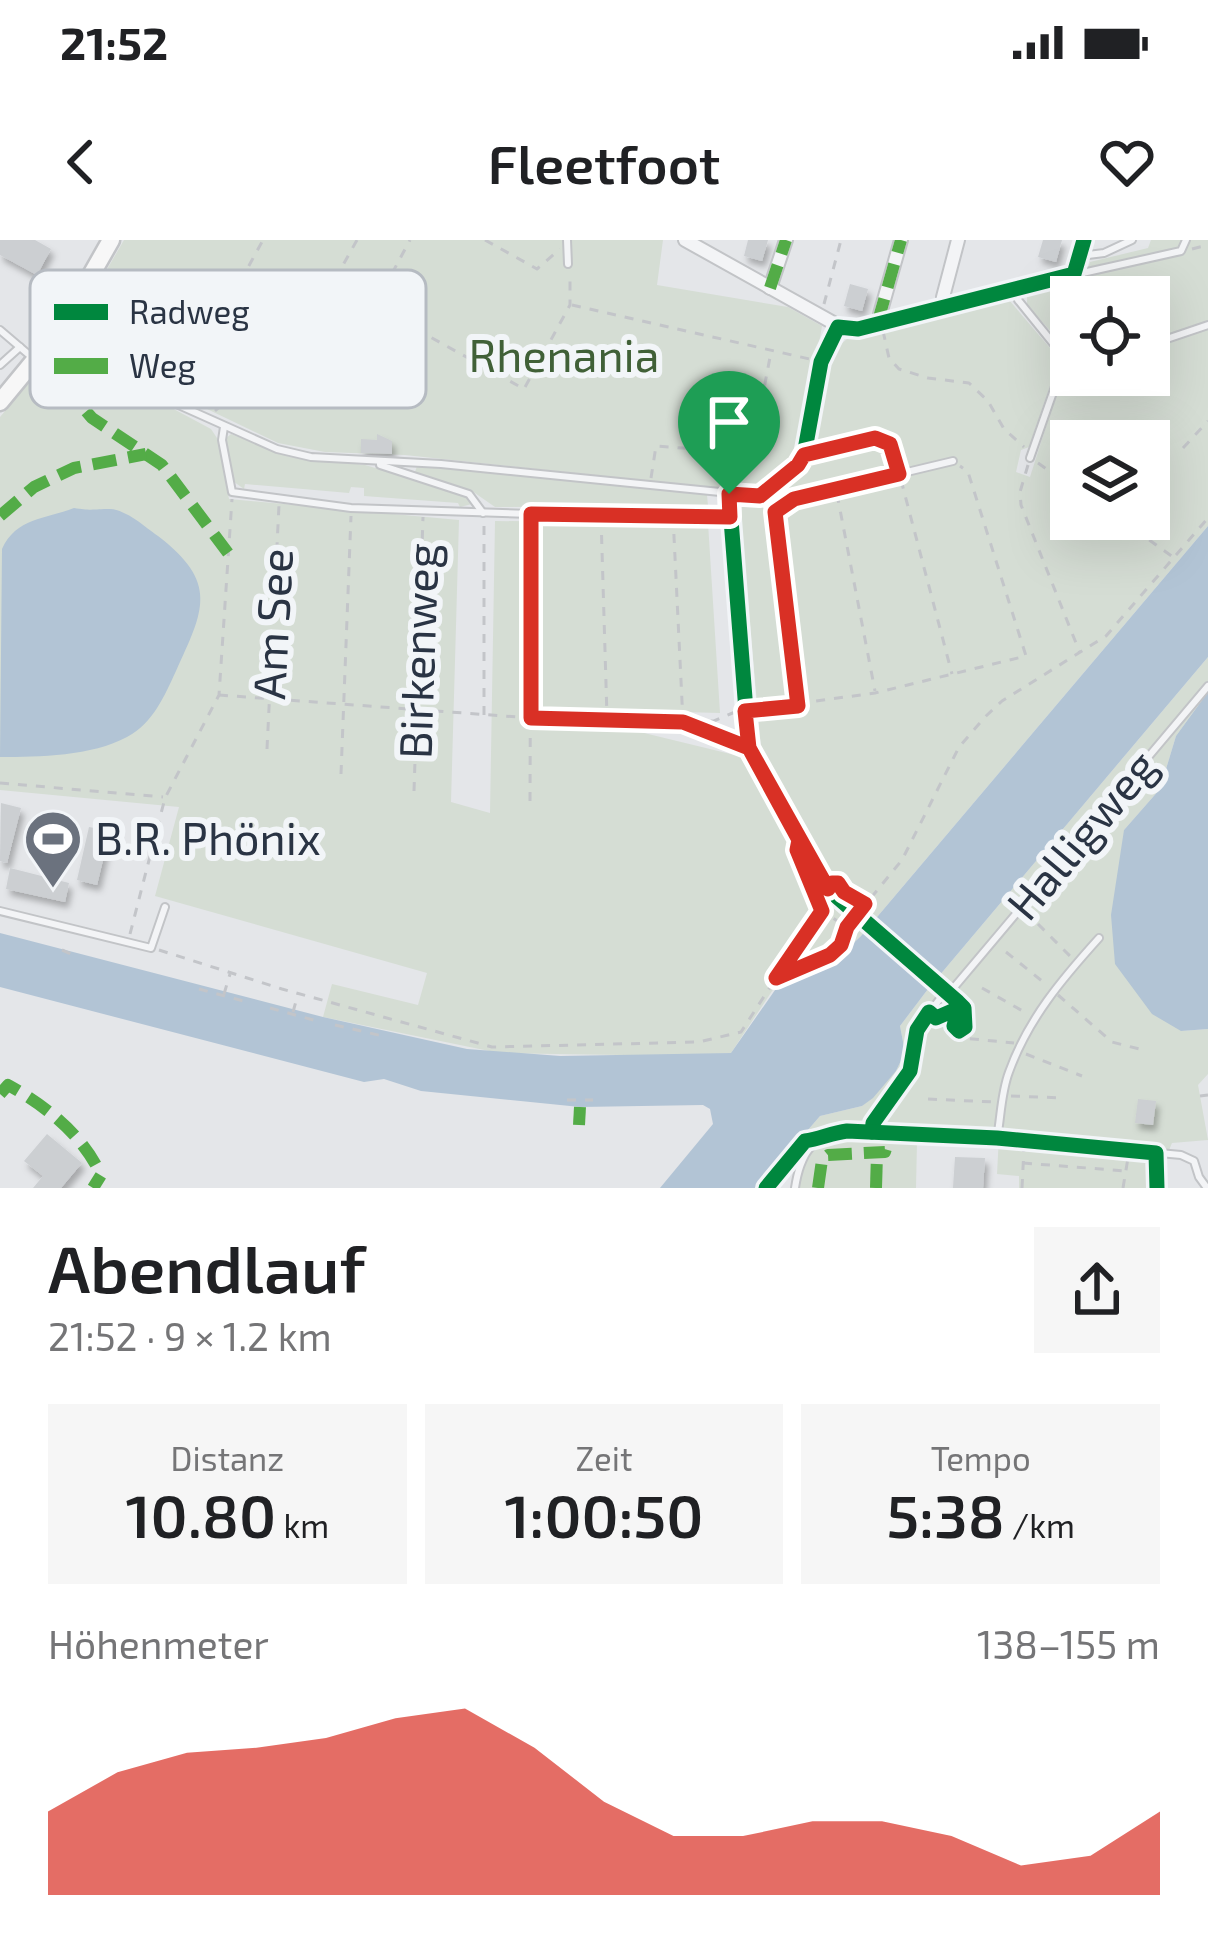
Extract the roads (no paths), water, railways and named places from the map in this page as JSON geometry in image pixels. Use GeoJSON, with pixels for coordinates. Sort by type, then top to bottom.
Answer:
{"type":"FeatureCollection","features":[{"type":"Feature","properties":{"kind":"street"},"geometry":{"type":"LineString","coordinates":[[95,270],[112,240]]}},
{"type":"Feature","properties":{"kind":"street"},"geometry":{"type":"LineString","coordinates":[[685,240],[838,327],[858,329],[1074,274],[1084,240]]}},
{"type":"Feature","properties":{"kind":"street"},"geometry":{"type":"LineString","coordinates":[[770,288],[786,240]]}},
{"type":"Feature","properties":{"kind":"street"},"geometry":{"type":"LineString","coordinates":[[882,322],[880,314],[901,240]]}},
{"type":"Feature","properties":{"kind":"street"},"geometry":{"type":"LineString","coordinates":[[944,306],[958,240]]}},
{"type":"Feature","properties":{"kind":"street"},"geometry":{"type":"LineString","coordinates":[[0,402],[30,367]]}},
{"type":"Feature","properties":{"kind":"street"},"geometry":{"type":"LineString","coordinates":[[1156,1154],[1157,1188]]}},
{"type":"Feature","properties":{"kind":"lane"},"geometry":{"type":"LineString","coordinates":[[1079,256],[1104,253],[1132,240]]}},
{"type":"Feature","properties":{"kind":"lane"},"geometry":{"type":"LineString","coordinates":[[1074,274],[1181,251],[1186,240]]}},
{"type":"Feature","properties":{"kind":"lane"},"geometry":{"type":"LineString","coordinates":[[567,242],[568,264]]}},
{"type":"Feature","properties":{"kind":"lane"},"geometry":{"type":"LineString","coordinates":[[1016,289],[1018,300],[1050,337]]}},
{"type":"Feature","properties":{"kind":"lane"},"geometry":{"type":"LineString","coordinates":[[1170,338],[1208,325]]}},
{"type":"Feature","properties":{"kind":"lane"},"geometry":{"type":"LineString","coordinates":[[183,408],[311,457],[760,496],[804,455],[821,362],[838,327]]}},
{"type":"Feature","properties":{"kind":"lane"},"geometry":{"type":"LineString","coordinates":[[0,330],[30,355]]}},
{"type":"Feature","properties":{"kind":"lane"},"geometry":{"type":"LineString","coordinates":[[0,365],[20,347]]}},
{"type":"Feature","properties":{"kind":"lane"},"geometry":{"type":"LineString","coordinates":[[1030,458],[1054,396]]}},
{"type":"Feature","properties":{"kind":"lane"},"geometry":{"type":"LineString","coordinates":[[224,427],[232,492],[351,508],[531,514]]}},
{"type":"Feature","properties":{"kind":"lane"},"geometry":{"type":"LineString","coordinates":[[804,455],[875,438],[890,444],[899,474]]}},
{"type":"Feature","properties":{"kind":"lane"},"geometry":{"type":"LineString","coordinates":[[380,461],[380,465],[469,494],[484,514]]}},
{"type":"Feature","properties":{"kind":"lane"},"geometry":{"type":"LineString","coordinates":[[794,499],[953,461]]}},
{"type":"Feature","properties":{"kind":"lane","name":"Halligweg"},"geometry":{"type":"LineString","coordinates":[[872,1132],[873,1123],[913,1065],[917,1030],[928,1012],[956,985],[1208,686]]}},
{"type":"Feature","properties":{"kind":"lane"},"geometry":{"type":"LineString","coordinates":[[0,911],[151,948],[165,907]]}},
{"type":"Feature","properties":{"kind":"lane"},"geometry":{"type":"LineString","coordinates":[[998,1138],[1003,1099],[1020,1047],[1052,990],[1099,938]]}},
{"type":"Feature","properties":{"kind":"lane"},"geometry":{"type":"LineString","coordinates":[[795,1188],[801,1160],[814,1141],[827,1133],[872,1132],[1181,1155],[1194,1161],[1198,1178],[1207,1188]]}},
{"type":"Feature","properties":{"kind":"water"},"geometry":{"type":"Polygon","coordinates":[[[74,508],[116,510],[177,553],[198,583],[194,631],[162,700],[136,731],[82,752],[0,757],[2,549],[23,525],[74,508]]]}},
{"type":"Feature","properties":{"kind":"water"},"geometry":{"type":"Polygon","coordinates":[[[1208,526],[1208,657],[900,1026],[905,1052],[896,1071],[862,1106],[820,1116],[758,1188],[660,1188],[713,1124],[710,1109],[703,1105],[580,1107],[421,1091],[384,1079],[364,1082],[0,987],[0,933],[323,1017],[467,1049],[560,1056],[731,1053],[782,980],[841,955],[861,936],[1208,526]]]}},
{"type":"Feature","properties":{"kind":"water"},"geometry":{"type":"Polygon","coordinates":[[[1208,692],[1208,1029],[1181,1031],[1152,1014],[1115,964],[1111,915],[1124,830],[1160,789],[1176,736],[1208,692]]]}},
{"type":"Feature","properties":{"kind":"place","name":"B.R. Phönix"},"geometry":{"type":"Point","coordinates":[53,890]}},
{"type":"Feature","properties":{"kind":"park label","name":"Rhenania"},"geometry":{"type":"Point","coordinates":[564,356]}}]}
